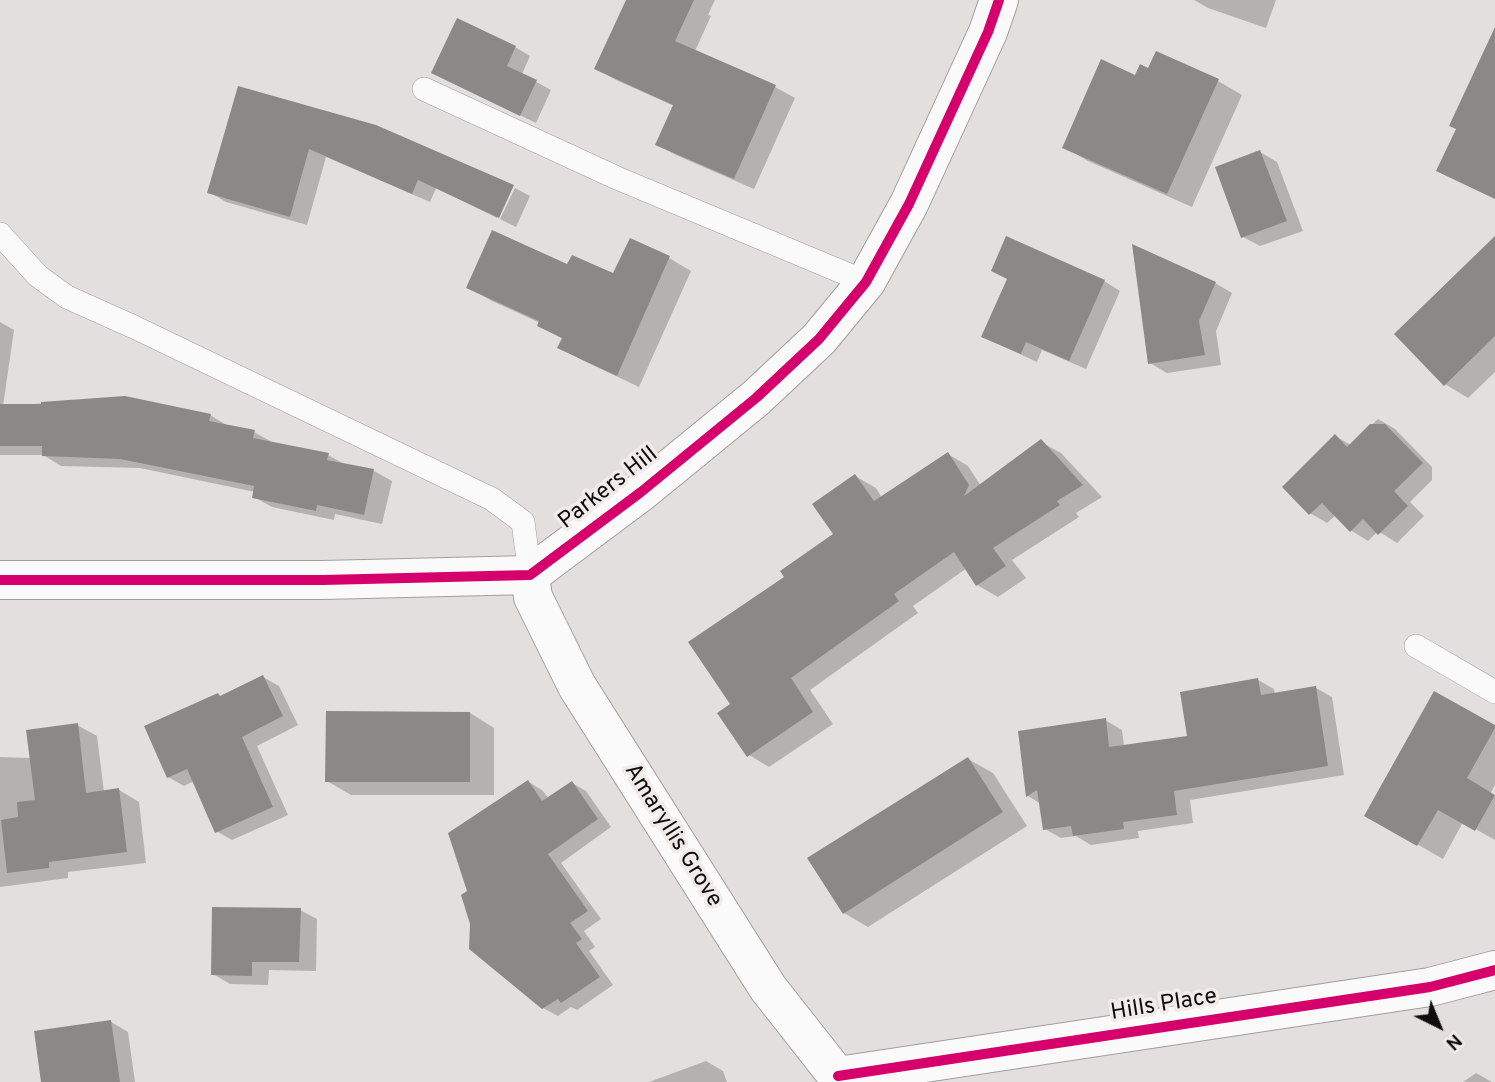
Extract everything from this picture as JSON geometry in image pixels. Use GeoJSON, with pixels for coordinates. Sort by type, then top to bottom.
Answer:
{"type":"FeatureCollection","features":[{"type":"Feature","properties":{"kind":"street","name":"Parkers Hill"},"geometry":{"type":"LineString","coordinates":[[530,575],[641,492],[756,398],[819,339],[866,282],[909,204],[988,32],[999,0]]}},
{"type":"Feature","properties":{"kind":"street"},"geometry":{"type":"LineString","coordinates":[[0,580],[323,580],[530,575]]}},
{"type":"Feature","properties":{"kind":"street","name":"Amaryllis Grove"},"geometry":{"type":"LineString","coordinates":[[530,575],[533,597],[577,686],[768,988],[840,1079]]}},
{"type":"Feature","properties":{"kind":"street","name":"Hills Place"},"geometry":{"type":"LineString","coordinates":[[840,1079],[1430,987],[1495,970]]}},
{"type":"Feature","properties":{"kind":"lane"},"geometry":{"type":"LineString","coordinates":[[424,89],[617,178],[866,282]]}},
{"type":"Feature","properties":{"kind":"lane"},"geometry":{"type":"LineString","coordinates":[[0,234],[38,276],[67,296],[492,499],[523,522],[530,575]]}},
{"type":"Feature","properties":{"kind":"lane"},"geometry":{"type":"LineString","coordinates":[[1416,646],[1495,692]]}},
{"type":"Feature","properties":{"kind":"building"},"geometry":{"type":"Polygon","coordinates":[[[626,0],[694,0],[675,41],[776,85],[734,179],[655,145],[673,105],[594,69],[626,0]]]}},
{"type":"Feature","properties":{"kind":"building"},"geometry":{"type":"Polygon","coordinates":[[[457,18],[516,46],[507,66],[537,80],[520,116],[431,73],[457,18]]]}},
{"type":"Feature","properties":{"kind":"building"},"geometry":{"type":"Polygon","coordinates":[[[1495,27],[1495,199],[1436,171],[1456,129],[1449,126],[1495,27]]]}},
{"type":"Feature","properties":{"kind":"building"},"geometry":{"type":"Polygon","coordinates":[[[1156,51],[1219,79],[1167,194],[1062,148],[1101,59],[1135,75],[1140,64],[1148,68],[1156,51]]]}},
{"type":"Feature","properties":{"kind":"building"},"geometry":{"type":"Polygon","coordinates":[[[238,86],[376,125],[514,185],[499,218],[418,180],[412,194],[309,149],[290,217],[207,193],[238,86]]]}},
{"type":"Feature","properties":{"kind":"building"},"geometry":{"type":"Polygon","coordinates":[[[1260,150],[1287,221],[1241,238],[1215,167],[1260,150]]]}},
{"type":"Feature","properties":{"kind":"building"},"geometry":{"type":"Polygon","coordinates":[[[492,230],[567,264],[572,255],[613,273],[630,238],[670,256],[617,376],[557,348],[562,338],[537,326],[539,321],[466,288],[492,230]]]}},
{"type":"Feature","properties":{"kind":"building"},"geometry":{"type":"Polygon","coordinates":[[[1006,236],[1105,280],[1069,361],[1026,342],[1021,354],[981,337],[1007,279],[991,271],[1006,236]]]}},
{"type":"Feature","properties":{"kind":"building"},"geometry":{"type":"Polygon","coordinates":[[[1495,236],[1495,336],[1444,386],[1394,334],[1495,236]]]}},
{"type":"Feature","properties":{"kind":"building"},"geometry":{"type":"Polygon","coordinates":[[[1132,244],[1216,282],[1199,321],[1205,355],[1148,364],[1132,244]]]}},
{"type":"Feature","properties":{"kind":"building"},"geometry":{"type":"Polygon","coordinates":[[[125,396],[211,414],[209,421],[255,430],[253,438],[329,453],[327,460],[374,469],[364,515],[317,505],[316,511],[252,498],[254,486],[120,459],[42,456],[42,446],[0,446],[0,404],[41,404],[125,396]]]}},
{"type":"Feature","properties":{"kind":"building"},"geometry":{"type":"Polygon","coordinates":[[[1370,424],[1385,424],[1423,463],[1394,491],[1408,506],[1378,535],[1363,519],[1350,532],[1322,503],[1309,515],[1282,487],[1335,434],[1347,447],[1370,424]]]}},
{"type":"Feature","properties":{"kind":"building"},"geometry":{"type":"Polygon","coordinates":[[[1041,439],[1083,485],[1057,501],[1060,505],[993,548],[1006,566],[976,586],[954,552],[894,594],[899,601],[791,678],[813,712],[747,757],[717,713],[730,704],[688,642],[784,577],[780,571],[833,534],[812,504],[855,474],[874,501],[948,452],[969,485],[964,496],[1041,439]]]}},
{"type":"Feature","properties":{"kind":"building"},"geometry":{"type":"Polygon","coordinates":[[[263,675],[283,716],[242,737],[273,807],[215,833],[187,769],[167,778],[144,726],[218,693],[220,696],[263,675]]]}},
{"type":"Feature","properties":{"kind":"building"},"geometry":{"type":"Polygon","coordinates":[[[1258,678],[1261,695],[1316,686],[1328,766],[1174,791],[1177,815],[1123,822],[1124,829],[1073,836],[1071,826],[1043,830],[1037,790],[1026,797],[1018,731],[1106,718],[1109,747],[1187,736],[1180,692],[1258,678]]]}},
{"type":"Feature","properties":{"kind":"building"},"geometry":{"type":"Polygon","coordinates":[[[1434,691],[1495,725],[1467,778],[1495,795],[1475,831],[1438,810],[1417,846],[1364,816],[1434,691]]]}},
{"type":"Feature","properties":{"kind":"building"},"geometry":{"type":"Polygon","coordinates":[[[326,711],[470,712],[470,782],[325,782],[326,711]]]}},
{"type":"Feature","properties":{"kind":"building"},"geometry":{"type":"Polygon","coordinates":[[[78,723],[86,793],[119,788],[127,852],[49,862],[49,868],[7,873],[1,820],[18,817],[17,802],[35,800],[26,730],[78,723]]]}},
{"type":"Feature","properties":{"kind":"building"},"geometry":{"type":"Polygon","coordinates":[[[968,757],[1003,812],[843,914],[807,858],[968,757]]]}},
{"type":"Feature","properties":{"kind":"building"},"geometry":{"type":"Polygon","coordinates":[[[528,780],[542,801],[572,781],[598,819],[548,854],[588,911],[570,923],[582,939],[576,943],[600,977],[561,1003],[558,999],[542,1009],[469,949],[470,924],[461,895],[467,891],[448,833],[528,780]]]}},
{"type":"Feature","properties":{"kind":"building"},"geometry":{"type":"Polygon","coordinates":[[[212,907],[301,908],[299,962],[252,962],[252,976],[211,975],[212,907]]]}},
{"type":"Feature","properties":{"kind":"building"},"geometry":{"type":"Polygon","coordinates":[[[111,1020],[120,1082],[41,1082],[34,1031],[111,1020]]]}},
{"type":"Feature","properties":{"kind":"cycle path"},"geometry":{"type":"LineString","coordinates":[[0,580],[323,580],[530,575],[641,492],[756,398],[819,339],[866,282],[909,204],[988,32],[999,0]]}},
{"type":"Feature","properties":{"kind":"cycle path"},"geometry":{"type":"LineString","coordinates":[[838,1076],[1430,987],[1495,970]]}}]}
